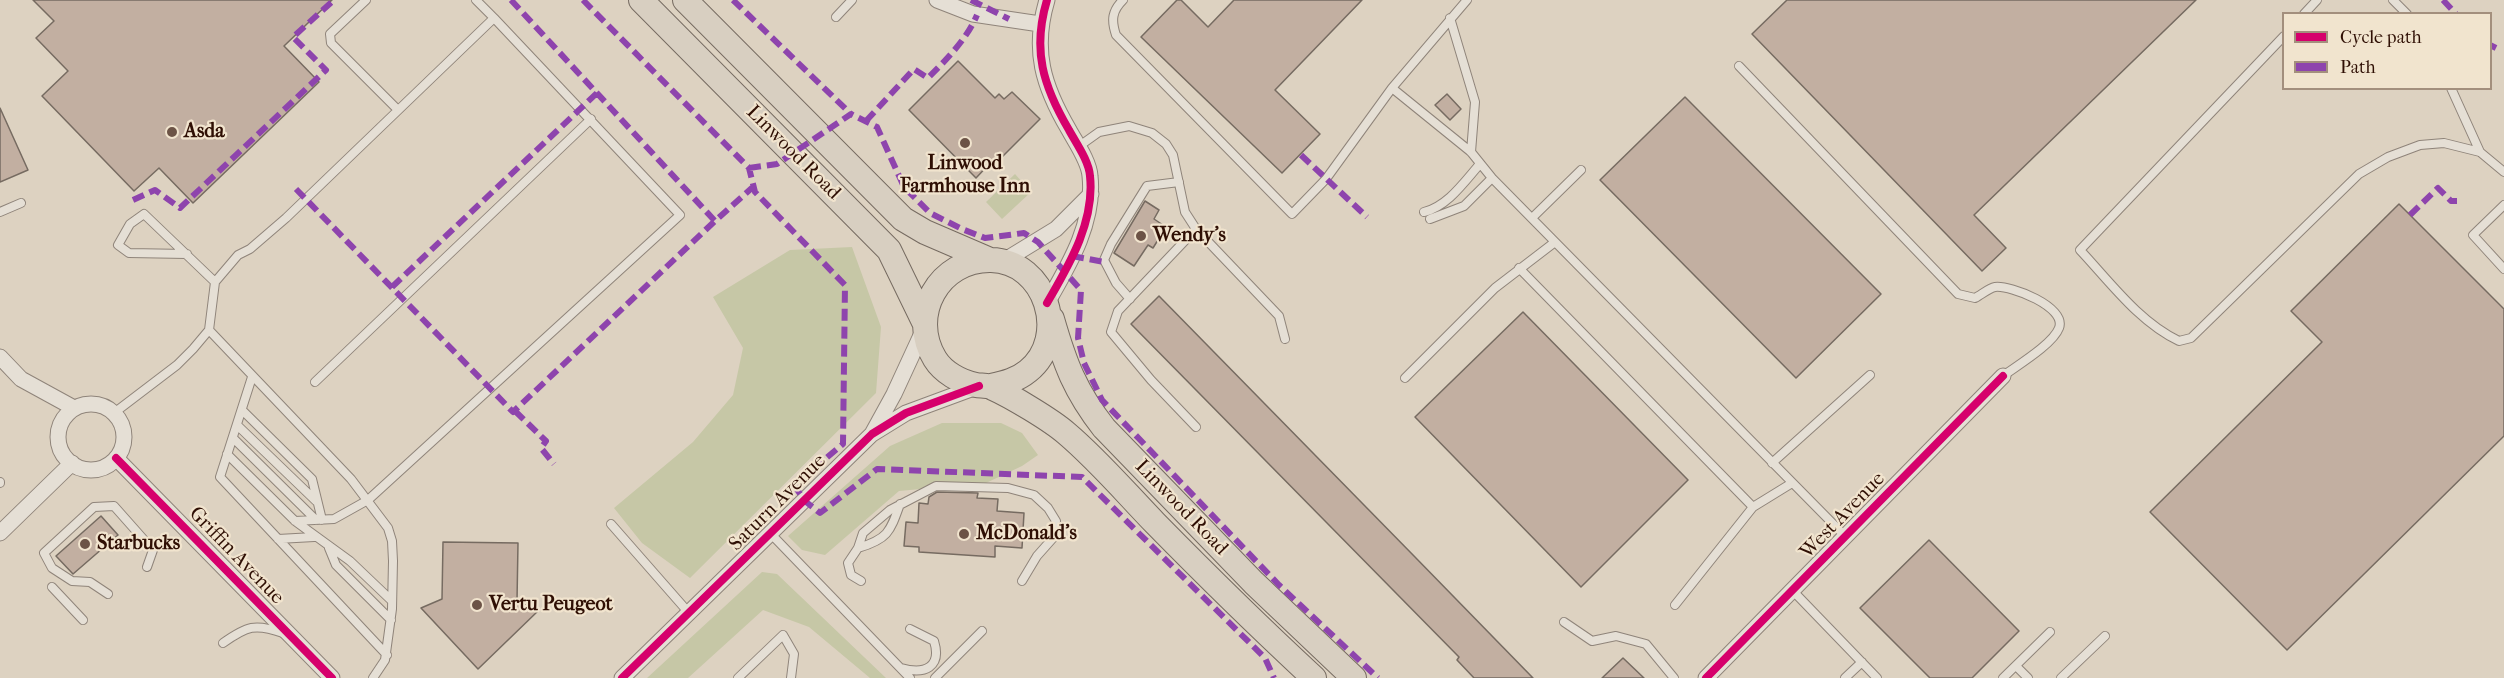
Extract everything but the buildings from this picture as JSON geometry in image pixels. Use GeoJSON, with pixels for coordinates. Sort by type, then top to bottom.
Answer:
{"type":"FeatureCollection","features":[{"type":"Feature","properties":{"kind":"main road","name":"Linwood Road"},"geometry":{"type":"LineString","coordinates":[[641,0],[889,250],[924,325]]}},
{"type":"Feature","properties":{"kind":"main road","name":"Linwood Road"},"geometry":{"type":"LineString","coordinates":[[685,0],[903,219],[925,231],[997,261]]}},
{"type":"Feature","properties":{"kind":"main road"},"geometry":{"type":"LineString","coordinates":[[997,261],[1028,275],[1042,291],[1048,307],[1050,332],[1043,353],[1029,370],[1012,382],[985,386],[951,375],[936,360],[927,342],[924,325],[927,302],[937,285],[951,271],[970,262],[997,261]]}},
{"type":"Feature","properties":{"kind":"main road","name":"Linwood Road"},"geometry":{"type":"LineString","coordinates":[[1048,307],[1073,384],[1104,428],[1254,583],[1354,678]]}},
{"type":"Feature","properties":{"kind":"main road","name":"Linwood Road"},"geometry":{"type":"LineString","coordinates":[[985,386],[1065,432],[1237,606],[1314,678]]}},
{"type":"Feature","properties":{"kind":"street"},"geometry":{"type":"LineString","coordinates":[[937,0],[973,14],[1040,24]]}},
{"type":"Feature","properties":{"kind":"street"},"geometry":{"type":"LineString","coordinates":[[1047,0],[1040,24],[1039,54],[1056,108],[1090,173],[1091,194],[1089,213],[1079,241],[1048,307]]}},
{"type":"Feature","properties":{"kind":"street"},"geometry":{"type":"LineString","coordinates":[[997,261],[1056,229],[1091,194]]}},
{"type":"Feature","properties":{"kind":"street","name":"Saturn Avenue"},"geometry":{"type":"LineString","coordinates":[[872,434],[894,394],[924,325]]}},
{"type":"Feature","properties":{"kind":"street"},"geometry":{"type":"LineString","coordinates":[[0,357],[21,379],[74,408]]}},
{"type":"Feature","properties":{"kind":"street","name":"West Avenue"},"geometry":{"type":"LineString","coordinates":[[1706,678],[2004,376]]}},
{"type":"Feature","properties":{"kind":"street","name":"Saturn Avenue"},"geometry":{"type":"LineString","coordinates":[[622,678],[872,434],[906,413],[985,386]]}},
{"type":"Feature","properties":{"kind":"street"},"geometry":{"type":"LineString","coordinates":[[93,404],[105,406],[114,413],[123,428],[124,439],[116,458],[99,469],[87,470],[72,464],[60,447],[58,435],[66,416],[74,408],[93,404]]}},
{"type":"Feature","properties":{"kind":"street","name":"Griffin Avenue"},"geometry":{"type":"LineString","coordinates":[[116,458],[332,678]]}},
{"type":"Feature","properties":{"kind":"street"},"geometry":{"type":"LineString","coordinates":[[0,533],[72,464]]}},
{"type":"Feature","properties":{"kind":"lane"},"geometry":{"type":"LineString","coordinates":[[366,0],[330,34],[331,44],[398,110]]}},
{"type":"Feature","properties":{"kind":"lane"},"geometry":{"type":"LineString","coordinates":[[295,521],[334,519],[368,500],[680,215],[476,0]]}},
{"type":"Feature","properties":{"kind":"lane"},"geometry":{"type":"LineString","coordinates":[[836,17],[852,0]]}},
{"type":"Feature","properties":{"kind":"lane"},"geometry":{"type":"LineString","coordinates":[[1123,0],[1114,8],[1112,22],[1116,35],[1292,214],[1326,179],[1392,88],[1467,0]]}},
{"type":"Feature","properties":{"kind":"lane"},"geometry":{"type":"LineString","coordinates":[[2306,12],[2317,0]]}},
{"type":"Feature","properties":{"kind":"lane"},"geometry":{"type":"LineString","coordinates":[[2393,0],[2405,12]]}},
{"type":"Feature","properties":{"kind":"lane"},"geometry":{"type":"LineString","coordinates":[[114,413],[177,365],[209,330],[215,282],[238,255],[250,249],[286,218],[494,18]]}},
{"type":"Feature","properties":{"kind":"lane"},"geometry":{"type":"LineString","coordinates":[[1450,18],[1475,102],[1471,152]]}},
{"type":"Feature","properties":{"kind":"lane"},"geometry":{"type":"LineString","coordinates":[[2282,37],[2080,250],[2143,317],[2174,339],[2185,341],[2191,338],[2359,174],[2388,157],[2420,145],[2445,143],[2480,153],[2504,172]]}},
{"type":"Feature","properties":{"kind":"lane"},"geometry":{"type":"LineString","coordinates":[[1739,66],[1958,294],[1975,298],[1994,287],[2015,289],[2028,294],[2054,312],[2060,320],[2059,328],[2046,344],[2004,376]]}},
{"type":"Feature","properties":{"kind":"lane"},"geometry":{"type":"LineString","coordinates":[[1392,88],[1471,152],[1492,178],[1846,537]]}},
{"type":"Feature","properties":{"kind":"lane"},"geometry":{"type":"LineString","coordinates":[[2452,90],[2480,153]]}},
{"type":"Feature","properties":{"kind":"lane"},"geometry":{"type":"LineString","coordinates":[[315,382],[591,119]]}},
{"type":"Feature","properties":{"kind":"lane"},"geometry":{"type":"LineString","coordinates":[[1078,147],[1099,132],[1129,126],[1152,133],[1166,144],[1173,155],[1185,212],[1196,229],[1279,316],[1286,339]]}},
{"type":"Feature","properties":{"kind":"lane"},"geometry":{"type":"LineString","coordinates":[[1424,212],[1436,209],[1480,164]]}},
{"type":"Feature","properties":{"kind":"lane"},"geometry":{"type":"LineString","coordinates":[[1532,218],[1581,170]]}},
{"type":"Feature","properties":{"kind":"lane"},"geometry":{"type":"LineString","coordinates":[[1430,219],[1464,206],[1492,178]]}},
{"type":"Feature","properties":{"kind":"lane"},"geometry":{"type":"LineString","coordinates":[[1130,298],[1116,283],[1104,260],[1111,244],[1147,186],[1179,182]]}},
{"type":"Feature","properties":{"kind":"lane"},"geometry":{"type":"LineString","coordinates":[[0,212],[21,203]]}},
{"type":"Feature","properties":{"kind":"lane"},"geometry":{"type":"LineString","coordinates":[[2504,205],[2473,235],[2504,269]]}},
{"type":"Feature","properties":{"kind":"lane"},"geometry":{"type":"LineString","coordinates":[[187,254],[129,254],[117,244],[130,224],[144,214],[187,254],[215,282]]}},
{"type":"Feature","properties":{"kind":"lane"},"geometry":{"type":"LineString","coordinates":[[1196,229],[1118,311],[1111,332],[1151,380],[1196,427]]}},
{"type":"Feature","properties":{"kind":"lane"},"geometry":{"type":"LineString","coordinates":[[1405,378],[1495,288],[1555,242]]}},
{"type":"Feature","properties":{"kind":"lane"},"geometry":{"type":"LineString","coordinates":[[1519,268],[1753,507]]}},
{"type":"Feature","properties":{"kind":"lane"},"geometry":{"type":"LineString","coordinates":[[209,330],[351,479],[382,517],[392,541],[393,601],[387,655],[374,678]]}},
{"type":"Feature","properties":{"kind":"lane"},"geometry":{"type":"LineString","coordinates":[[1772,463],[1870,375]]}},
{"type":"Feature","properties":{"kind":"lane"},"geometry":{"type":"LineString","coordinates":[[252,377],[220,477],[387,655]]}},
{"type":"Feature","properties":{"kind":"lane"},"geometry":{"type":"LineString","coordinates":[[242,410],[312,479],[318,503],[319,520]]}},
{"type":"Feature","properties":{"kind":"lane"},"geometry":{"type":"LineString","coordinates":[[237,425],[318,503]]}},
{"type":"Feature","properties":{"kind":"lane"},"geometry":{"type":"LineString","coordinates":[[232,438],[319,520]]}},
{"type":"Feature","properties":{"kind":"lane"},"geometry":{"type":"LineString","coordinates":[[227,454],[295,521],[350,561],[393,601]]}},
{"type":"Feature","properties":{"kind":"lane"},"geometry":{"type":"LineString","coordinates":[[1675,605],[1753,507],[1792,483]]}},
{"type":"Feature","properties":{"kind":"lane"},"geometry":{"type":"LineString","coordinates":[[861,581],[851,574],[848,563],[858,548],[863,533],[890,510],[936,486],[1008,488],[1034,495],[1048,508],[1056,521],[1053,538],[1037,556],[1022,581]]}},
{"type":"Feature","properties":{"kind":"lane"},"geometry":{"type":"LineString","coordinates":[[858,548],[878,542],[891,528],[900,504]]}},
{"type":"Feature","properties":{"kind":"lane"},"geometry":{"type":"LineString","coordinates":[[108,594],[90,582],[72,581],[52,568],[44,554],[94,507],[114,506],[153,550],[147,567]]}},
{"type":"Feature","properties":{"kind":"lane"},"geometry":{"type":"LineString","coordinates":[[610,524],[689,613]]}},
{"type":"Feature","properties":{"kind":"lane"},"geometry":{"type":"LineString","coordinates":[[771,534],[910,678]]}},
{"type":"Feature","properties":{"kind":"lane"},"geometry":{"type":"LineString","coordinates":[[278,539],[314,537]]}},
{"type":"Feature","properties":{"kind":"lane"},"geometry":{"type":"LineString","coordinates":[[328,546],[336,565],[391,620]]}},
{"type":"Feature","properties":{"kind":"lane"},"geometry":{"type":"LineString","coordinates":[[52,586],[83,620]]}},
{"type":"Feature","properties":{"kind":"lane"},"geometry":{"type":"LineString","coordinates":[[1793,591],[1877,678]]}},
{"type":"Feature","properties":{"kind":"lane"},"geometry":{"type":"LineString","coordinates":[[1564,622],[1592,641],[1616,636],[1646,644],[1674,678]]}},
{"type":"Feature","properties":{"kind":"lane"},"geometry":{"type":"LineString","coordinates":[[223,643],[244,628],[264,626],[290,635]]}},
{"type":"Feature","properties":{"kind":"lane"},"geometry":{"type":"LineString","coordinates":[[900,668],[913,672],[927,669],[935,662],[938,652],[934,641],[910,629]]}},
{"type":"Feature","properties":{"kind":"lane"},"geometry":{"type":"LineString","coordinates":[[935,678],[982,631]]}},
{"type":"Feature","properties":{"kind":"lane"},"geometry":{"type":"LineString","coordinates":[[2003,678],[2050,632]]}},
{"type":"Feature","properties":{"kind":"lane"},"geometry":{"type":"LineString","coordinates":[[738,678],[783,635],[794,654],[791,678]]}},
{"type":"Feature","properties":{"kind":"lane"},"geometry":{"type":"LineString","coordinates":[[2061,678],[2105,636]]}},
{"type":"Feature","properties":{"kind":"lane"},"geometry":{"type":"LineString","coordinates":[[1845,678],[1862,662]]}},
{"type":"Feature","properties":{"kind":"lane"},"geometry":{"type":"LineString","coordinates":[[2016,666],[2028,678]]}},
{"type":"Feature","properties":{"kind":"green space"},"geometry":{"type":"Polygon","coordinates":[[[1015,174],[1031,192],[1002,219],[986,202],[1015,174]]]}},
{"type":"Feature","properties":{"kind":"green space"},"geometry":{"type":"Polygon","coordinates":[[[852,247],[881,327],[876,393],[690,578],[642,543],[614,508],[693,442],[733,395],[743,348],[713,297],[790,250],[852,247]]]}},
{"type":"Feature","properties":{"kind":"green space"},"geometry":{"type":"Polygon","coordinates":[[[942,423],[1001,423],[1022,433],[1038,455],[1022,466],[986,483],[899,491],[825,555],[802,550],[788,536],[890,446],[942,423]]]}},
{"type":"Feature","properties":{"kind":"green space"},"geometry":{"type":"Polygon","coordinates":[[[762,572],[777,574],[886,678],[870,678],[809,627],[763,610],[688,678],[647,678],[762,572]]]}},
{"type":"Feature","properties":{"kind":"marked path"},"geometry":{"type":"LineString","coordinates":[[133,200],[155,190],[180,208],[326,70],[293,37],[334,0]]}},
{"type":"Feature","properties":{"kind":"marked path"},"geometry":{"type":"LineString","coordinates":[[511,0],[715,221],[754,186]]}},
{"type":"Feature","properties":{"kind":"marked path"},"geometry":{"type":"LineString","coordinates":[[583,0],[749,168],[755,192],[845,285],[843,444],[794,485],[805,501],[820,513],[877,469],[1082,477],[1265,658],[1274,678]]}},
{"type":"Feature","properties":{"kind":"marked path"},"geometry":{"type":"LineString","coordinates":[[733,0],[851,114]]}},
{"type":"Feature","properties":{"kind":"marked path"},"geometry":{"type":"LineString","coordinates":[[971,0],[1009,19]]}},
{"type":"Feature","properties":{"kind":"marked path"},"geometry":{"type":"LineString","coordinates":[[2443,0],[2454,12]]}},
{"type":"Feature","properties":{"kind":"marked path"},"geometry":{"type":"LineString","coordinates":[[866,121],[914,69],[928,78],[962,41],[977,15]]}},
{"type":"Feature","properties":{"kind":"marked path"},"geometry":{"type":"LineString","coordinates":[[2492,46],[2496,48]]}},
{"type":"Feature","properties":{"kind":"marked path"},"geometry":{"type":"LineString","coordinates":[[392,287],[597,93]]}},
{"type":"Feature","properties":{"kind":"marked path"},"geometry":{"type":"LineString","coordinates":[[749,168],[777,164],[851,114],[877,127],[904,187],[930,213],[985,238],[1024,233],[1038,242],[1081,290],[1078,338],[1084,363],[1102,400],[1279,585],[1378,678]]}},
{"type":"Feature","properties":{"kind":"marked path"},"geometry":{"type":"LineString","coordinates":[[1301,155],[1367,217]]}},
{"type":"Feature","properties":{"kind":"marked path"},"geometry":{"type":"LineString","coordinates":[[2410,215],[2438,188],[2451,201],[2457,201]]}},
{"type":"Feature","properties":{"kind":"marked path"},"geometry":{"type":"LineString","coordinates":[[296,189],[513,412],[715,221]]}},
{"type":"Feature","properties":{"kind":"marked path"},"geometry":{"type":"LineString","coordinates":[[1072,256],[1104,262]]}},
{"type":"Feature","properties":{"kind":"marked path"},"geometry":{"type":"LineString","coordinates":[[515,411],[546,441],[541,448],[554,464]]}},
{"type":"Feature","properties":{"kind":"cycle path"},"geometry":{"type":"LineString","coordinates":[[1047,0],[1040,35],[1043,67],[1052,98],[1087,164],[1090,193],[1079,242],[1047,303]]}},
{"type":"Feature","properties":{"kind":"cycle path"},"geometry":{"type":"LineString","coordinates":[[1706,678],[2003,376]]}},
{"type":"Feature","properties":{"kind":"cycle path"},"geometry":{"type":"LineString","coordinates":[[622,678],[872,434],[906,413],[979,386]]}},
{"type":"Feature","properties":{"kind":"cycle path"},"geometry":{"type":"LineString","coordinates":[[116,458],[332,678]]}},
{"type":"Feature","properties":{"kind":"place","name":"Asda"},"geometry":{"type":"Point","coordinates":[172,132]}},
{"type":"Feature","properties":{"kind":"place","name":"Linwood Farmhouse Inn"},"geometry":{"type":"Point","coordinates":[965,143]}},
{"type":"Feature","properties":{"kind":"place","name":"Wendy's"},"geometry":{"type":"Point","coordinates":[1141,236]}},
{"type":"Feature","properties":{"kind":"place","name":"McDonald's"},"geometry":{"type":"Point","coordinates":[964,534]}},
{"type":"Feature","properties":{"kind":"place","name":"Starbucks"},"geometry":{"type":"Point","coordinates":[85,544]}},
{"type":"Feature","properties":{"kind":"place","name":"Vertu Peugeot"},"geometry":{"type":"Point","coordinates":[477,605]}}]}
